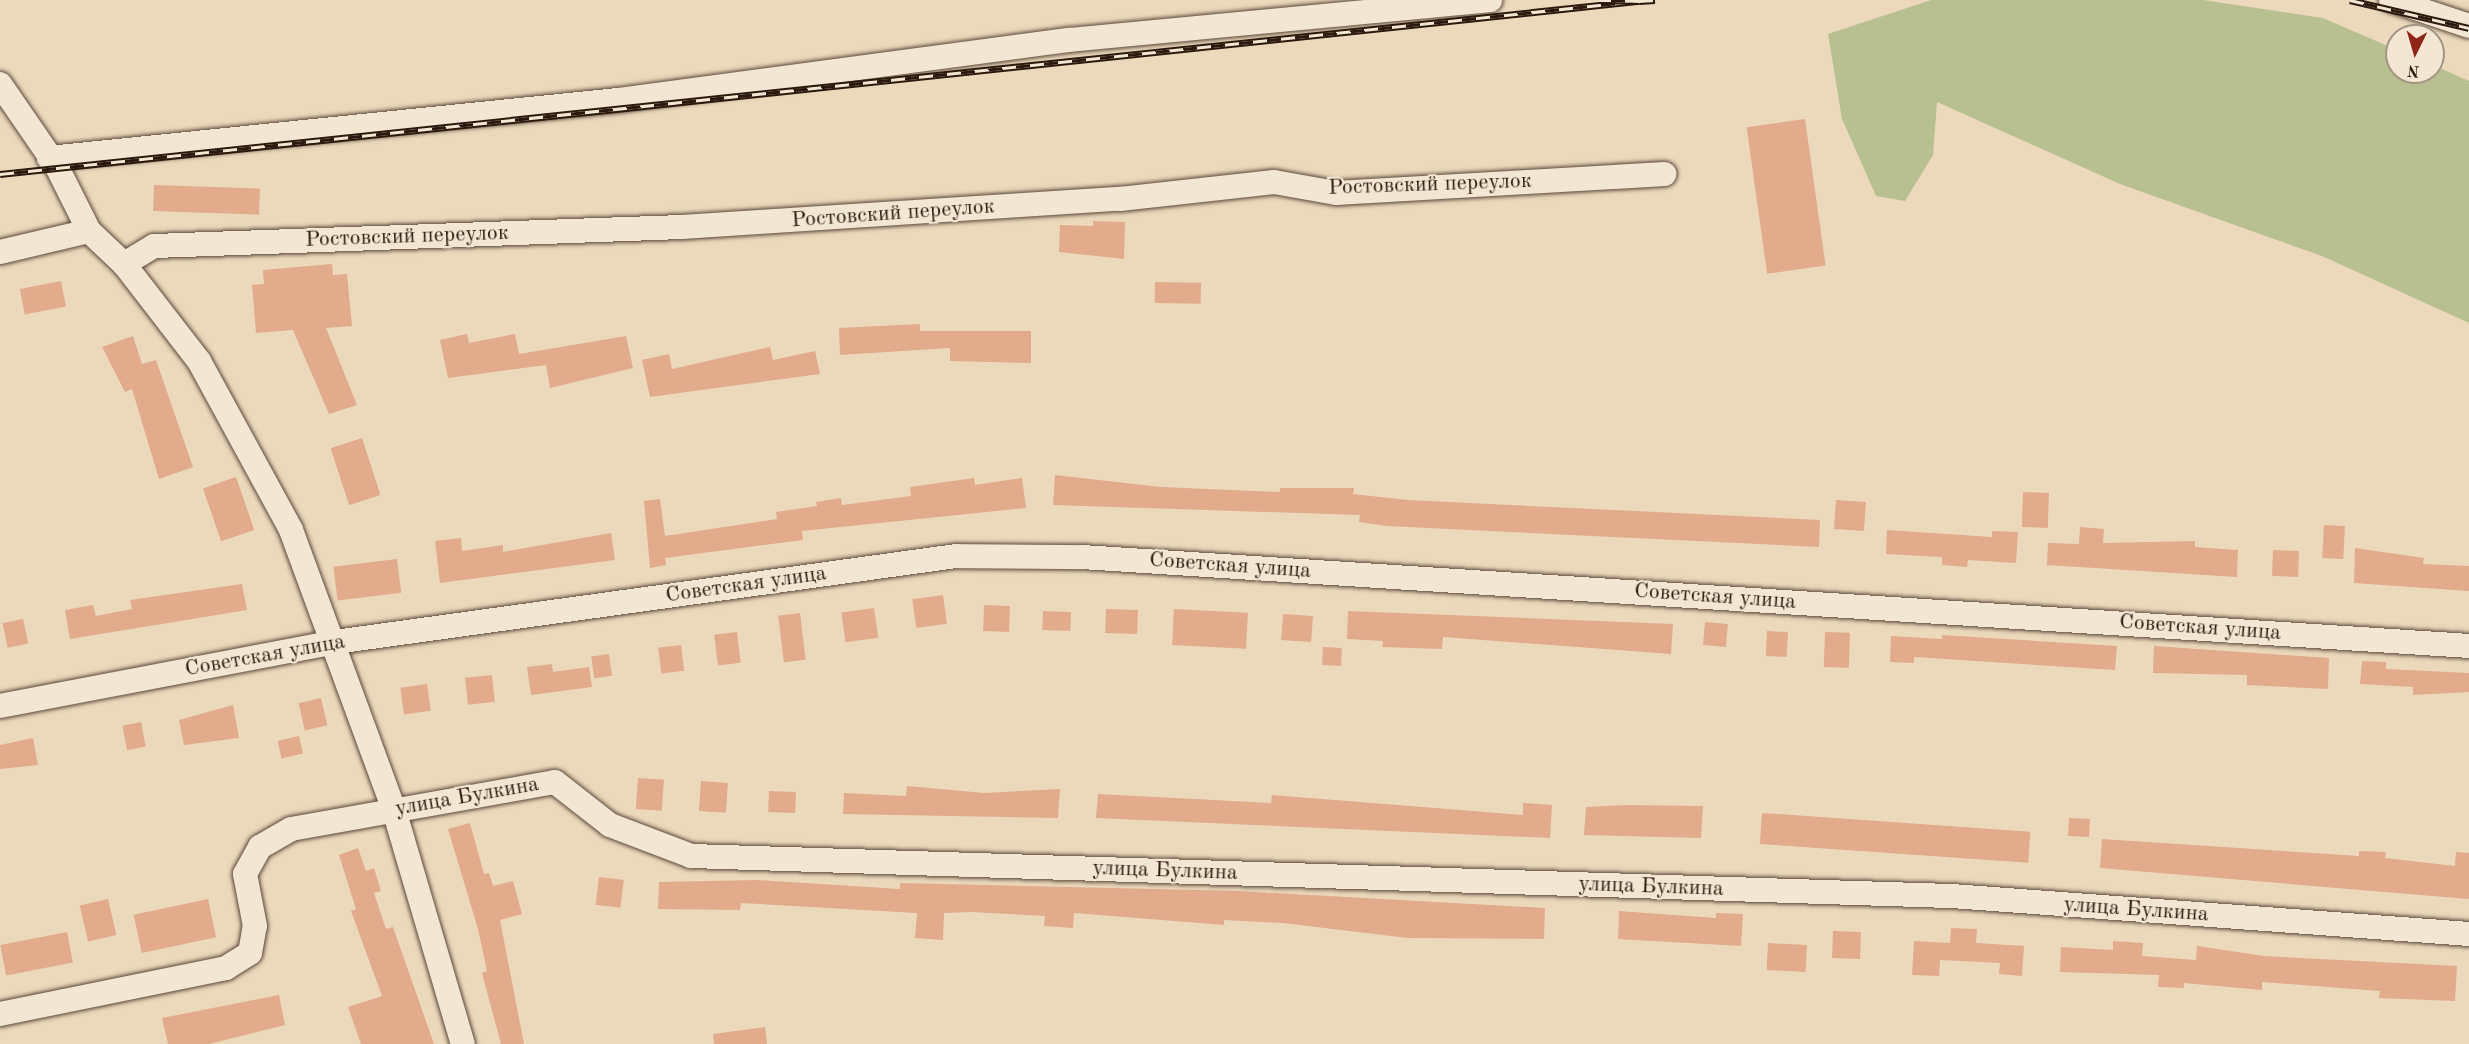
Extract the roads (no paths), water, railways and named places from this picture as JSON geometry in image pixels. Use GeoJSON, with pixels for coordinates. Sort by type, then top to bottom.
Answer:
{"type":"FeatureCollection","features":[{"type":"Feature","properties":{"kind":"street"},"geometry":{"type":"LineString","coordinates":[[50,158],[618,100],[1069,40],[1490,0]]}},
{"type":"Feature","properties":{"kind":"street"},"geometry":{"type":"LineString","coordinates":[[2391,0],[2469,26]]}},
{"type":"Feature","properties":{"kind":"street"},"geometry":{"type":"LineString","coordinates":[[0,84],[50,158],[89,231],[124,264],[199,361],[291,530],[335,642],[394,810],[463,1044]]}},
{"type":"Feature","properties":{"kind":"street","name":"Ростовский переулок"},"geometry":{"type":"LineString","coordinates":[[124,264],[154,246],[682,227],[1120,199],[1274,182],[1336,193],[1664,174]]}},
{"type":"Feature","properties":{"kind":"street"},"geometry":{"type":"LineString","coordinates":[[0,252],[89,231]]}},
{"type":"Feature","properties":{"kind":"street","name":"Советская улица"},"geometry":{"type":"LineString","coordinates":[[0,706],[335,642],[967,556],[1082,557],[2469,646]]}},
{"type":"Feature","properties":{"kind":"street","name":"улица Булкина"},"geometry":{"type":"LineString","coordinates":[[0,1014],[226,968],[250,953],[255,926],[245,874],[260,847],[291,829],[555,782],[610,825],[691,856],[1952,897],[2469,934]]}},
{"type":"Feature","properties":{"kind":"railway"},"geometry":{"type":"LineString","coordinates":[[0,174],[1639,1],[1599,0]]}},
{"type":"Feature","properties":{"kind":"railway"},"geometry":{"type":"LineString","coordinates":[[1639,1],[1655,0]]}},
{"type":"Feature","properties":{"kind":"railway"},"geometry":{"type":"LineString","coordinates":[[2350,0],[2469,28]]}}]}
